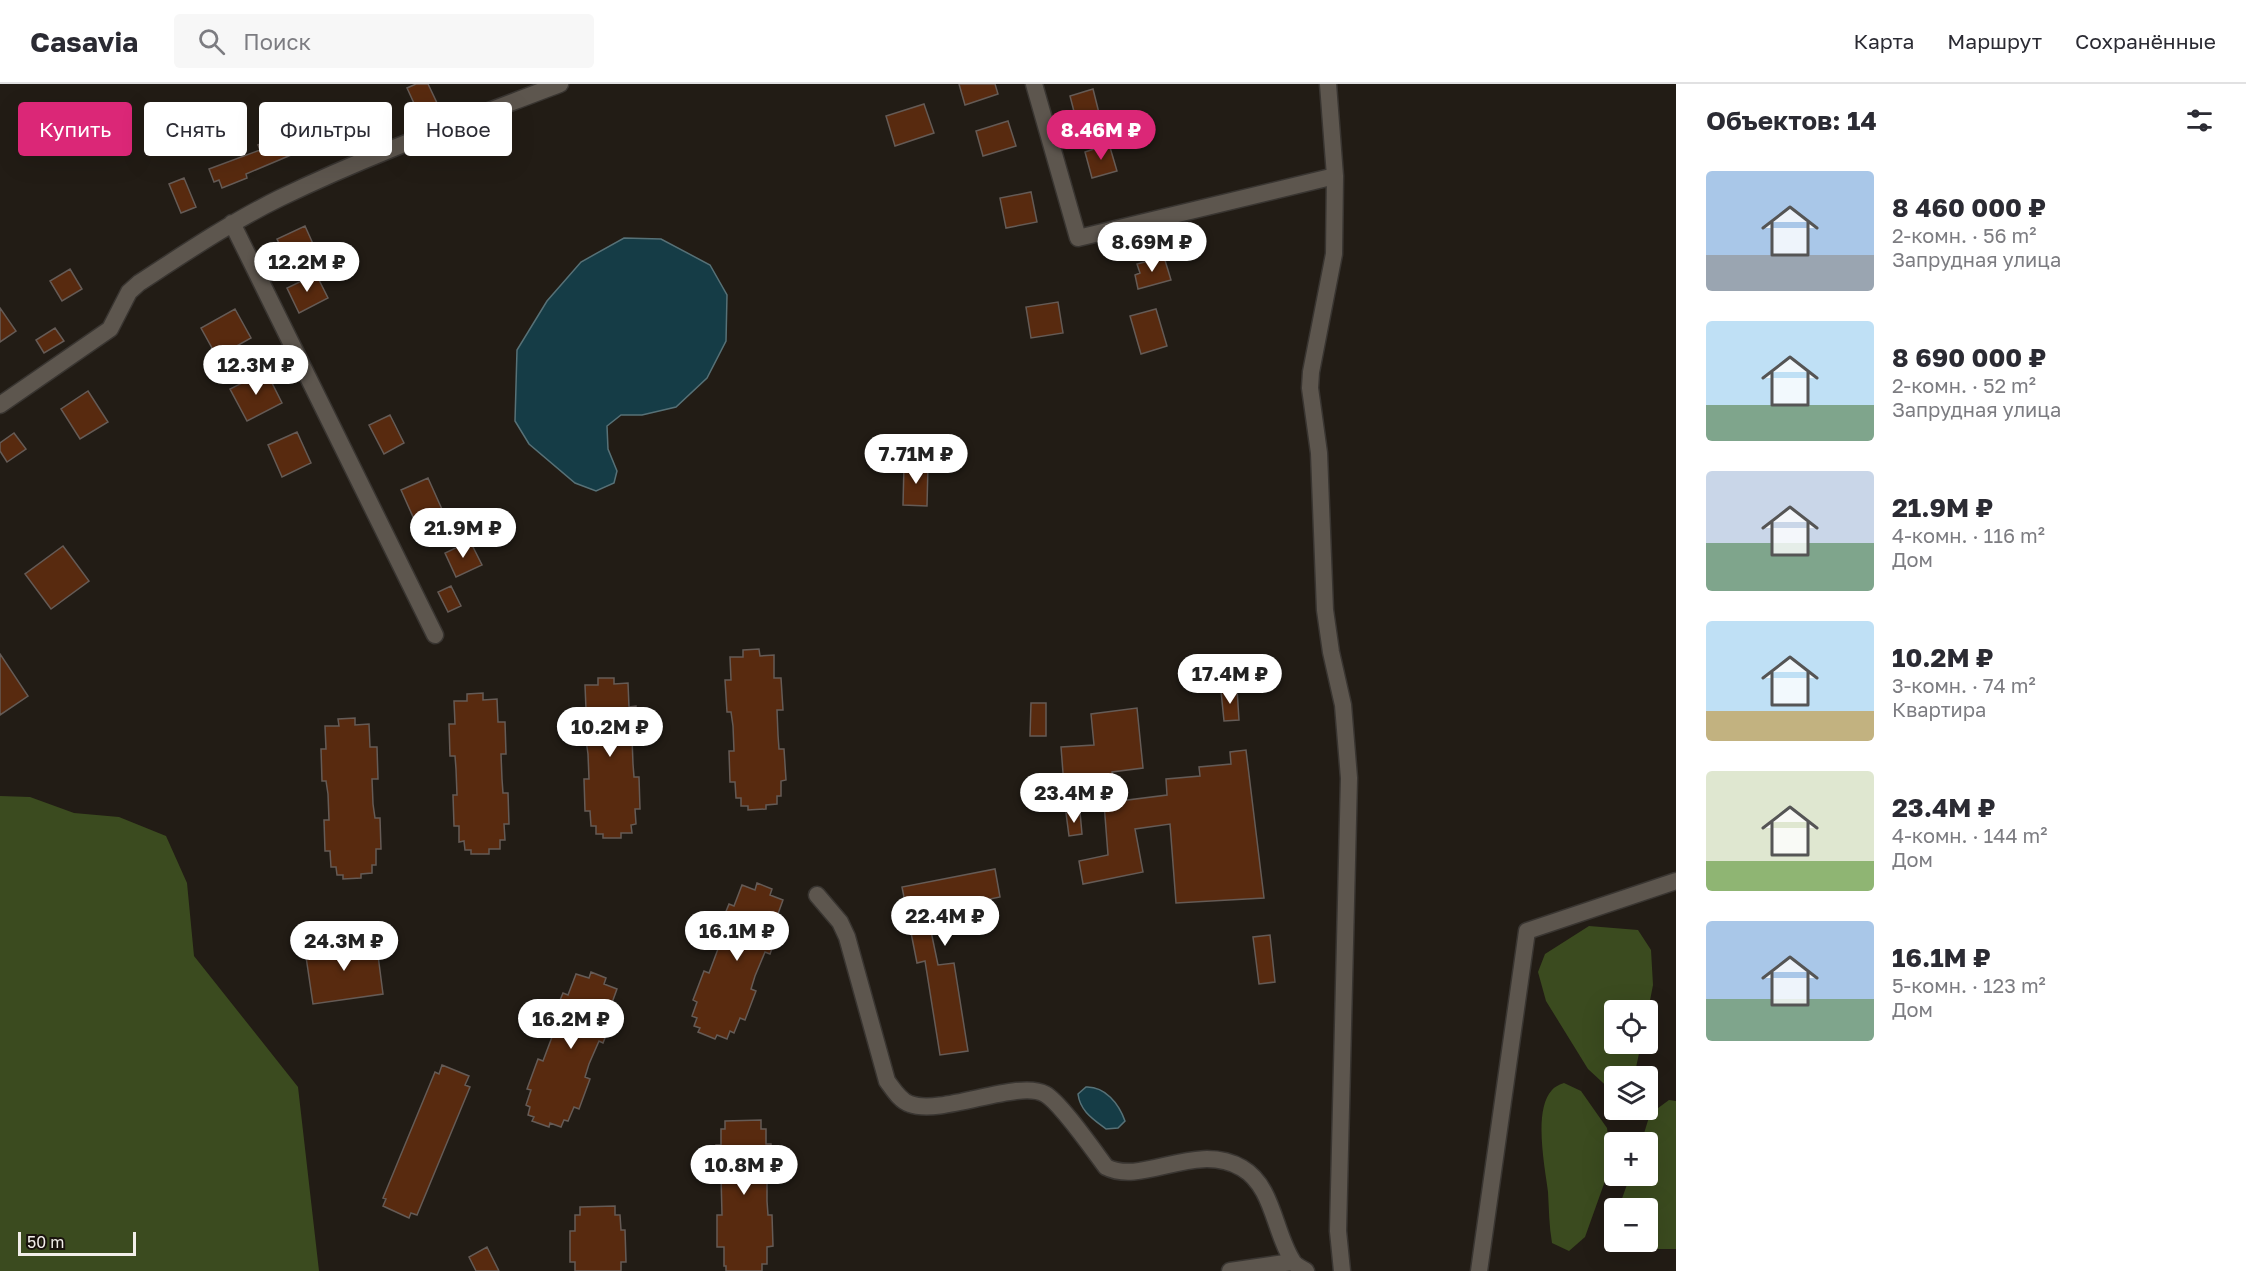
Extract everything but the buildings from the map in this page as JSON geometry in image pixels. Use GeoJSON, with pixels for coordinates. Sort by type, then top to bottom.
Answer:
{"type":"FeatureCollection","features":[{"type":"Feature","properties":{"kind":"street"},"geometry":{"type":"LineString","coordinates":[[0,405],[110,329],[129,292],[139,283],[232,223],[387,150],[560,84]]}},
{"type":"Feature","properties":{"kind":"street"},"geometry":{"type":"LineString","coordinates":[[1034,84],[1078,238],[1335,176]]}},
{"type":"Feature","properties":{"kind":"street"},"geometry":{"type":"LineString","coordinates":[[1328,84],[1335,176],[1335,254],[1311,372],[1310,388],[1319,453],[1325,610],[1331,652],[1343,705],[1350,778],[1338,1231],[1342,1271]]}},
{"type":"Feature","properties":{"kind":"street"},"geometry":{"type":"LineString","coordinates":[[232,223],[435,635]]}},
{"type":"Feature","properties":{"kind":"street"},"geometry":{"type":"LineString","coordinates":[[1479,1271],[1527,931],[1676,881]]}},
{"type":"Feature","properties":{"kind":"street"},"geometry":{"type":"LineString","coordinates":[[817,895],[840,922],[847,937],[887,1082],[897,1094],[909,1104],[931,1106],[1034,1089],[1051,1098],[1106,1167],[1114,1171],[1128,1172],[1209,1158],[1243,1168],[1261,1185],[1299,1266],[1230,1271]]}},
{"type":"Feature","properties":{"kind":"green space"},"geometry":{"type":"Polygon","coordinates":[[[0,796],[30,797],[74,813],[119,817],[166,836],[187,883],[194,956],[298,1087],[319,1271],[0,1271],[0,796]]]}},
{"type":"Feature","properties":{"kind":"green space"},"geometry":{"type":"Polygon","coordinates":[[[1589,926],[1638,930],[1651,950],[1653,985],[1650,1000],[1604,1000],[1604,1054],[1639,1054],[1636,1066],[1604,1066],[1604,1084],[1588,1069],[1546,1001],[1538,972],[1545,954],[1589,926]]]}},
{"type":"Feature","properties":{"kind":"green space"},"geometry":{"type":"Polygon","coordinates":[[[1564,1083],[1581,1091],[1607,1132],[1604,1132],[1604,1184],[1585,1237],[1569,1251],[1552,1243],[1542,1139],[1546,1099],[1564,1083]]]}},
{"type":"Feature","properties":{"kind":"green space"},"geometry":{"type":"Polygon","coordinates":[[[1669,1100],[1676,1101],[1676,1249],[1658,1249],[1658,1198],[1622,1198],[1626,1186],[1658,1186],[1658,1132],[1644,1132],[1648,1120],[1658,1120],[1658,1108],[1669,1100]]]}},
{"type":"Feature","properties":{"kind":"water"},"geometry":{"type":"Polygon","coordinates":[[[624,238],[661,239],[710,265],[727,295],[726,341],[707,378],[676,407],[642,415],[621,415],[607,426],[608,449],[617,471],[614,483],[596,491],[575,483],[529,444],[515,421],[517,350],[547,301],[581,262],[624,238]]]}},
{"type":"Feature","properties":{"kind":"water"},"geometry":{"type":"Polygon","coordinates":[[[1086,1087],[1093,1087],[1105,1093],[1119,1108],[1125,1121],[1118,1128],[1106,1129],[1084,1110],[1078,1094],[1086,1087]]]}}]}
